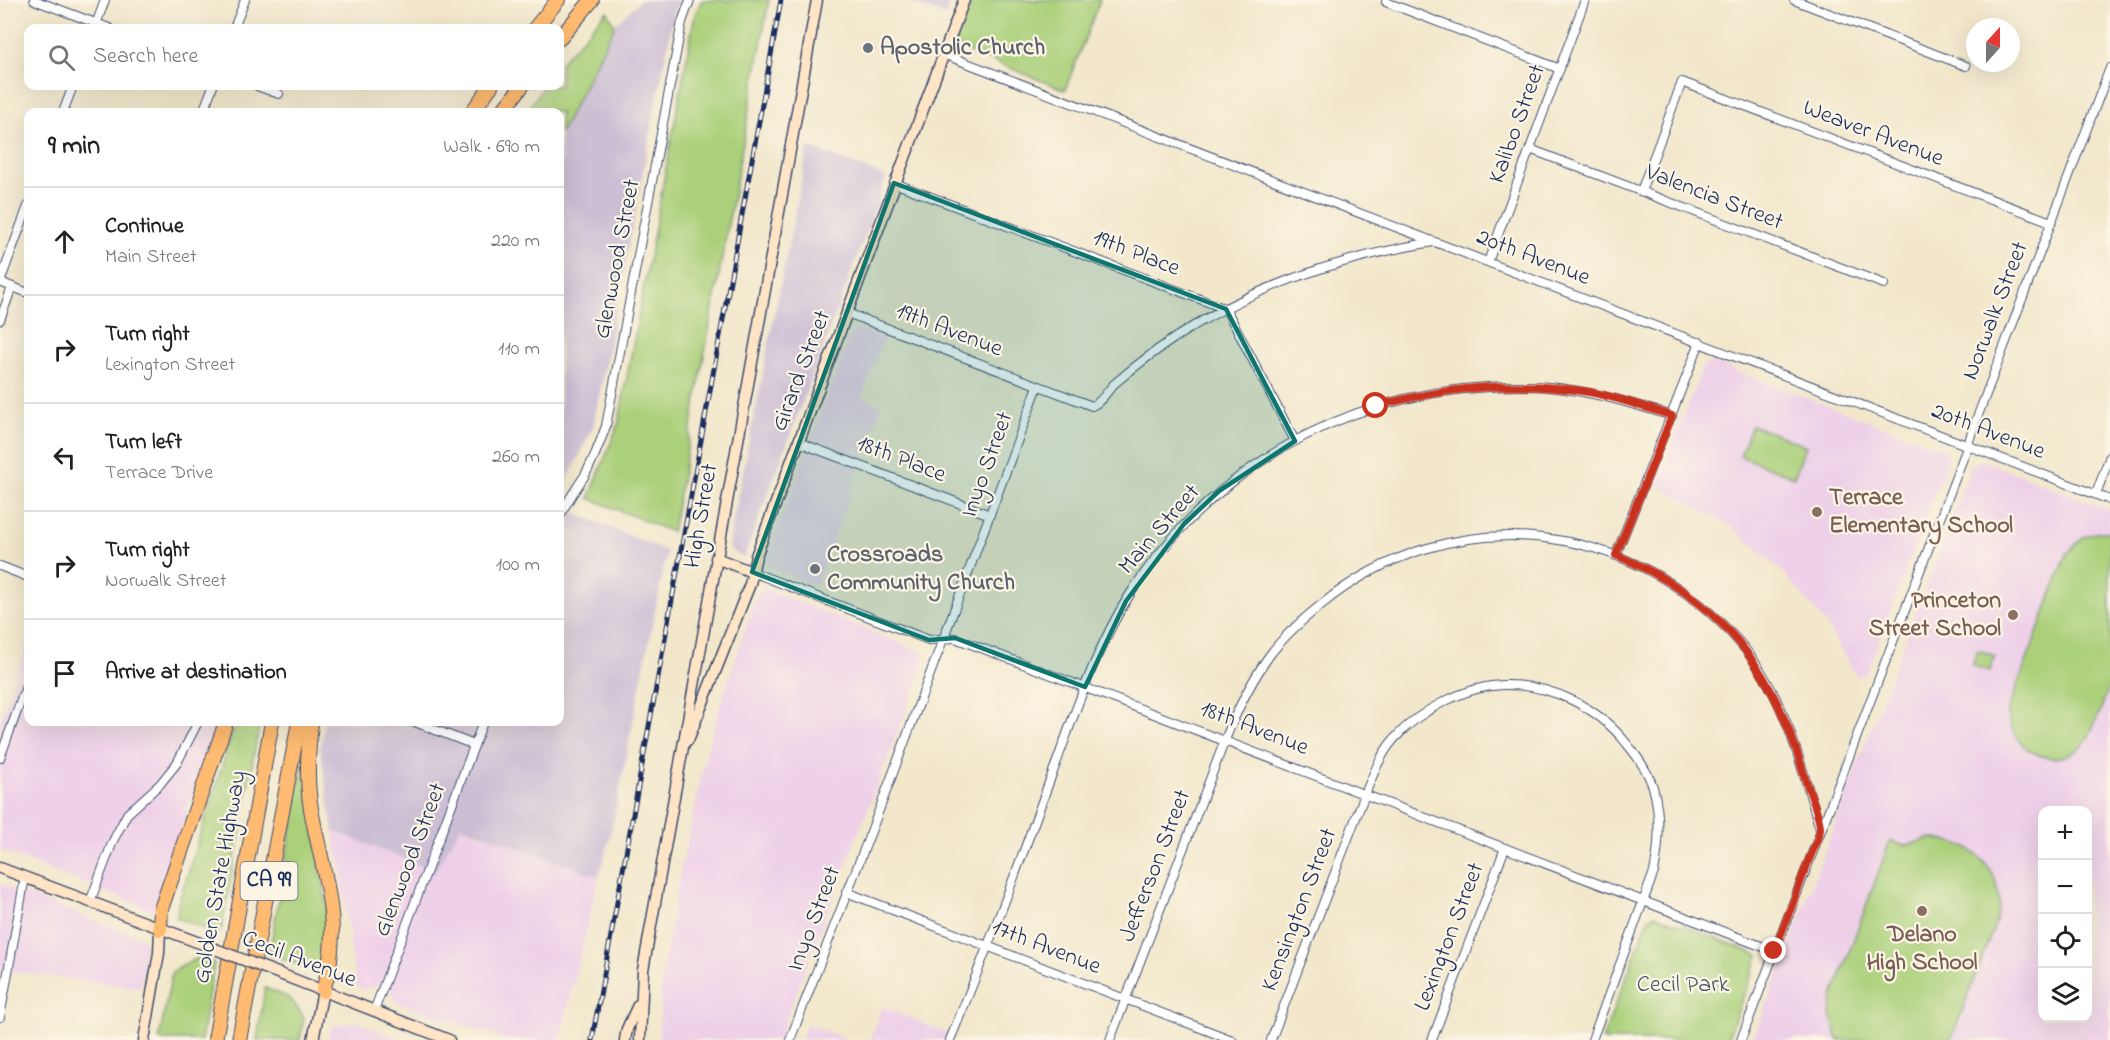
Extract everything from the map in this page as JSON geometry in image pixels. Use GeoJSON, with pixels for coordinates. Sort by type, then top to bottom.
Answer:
{"type":"FeatureCollection","features":[{"type":"Feature","properties":{"kind":"highway"},"geometry":{"type":"LineString","coordinates":[[538,24],[558,0]]}},
{"type":"Feature","properties":{"kind":"highway"},"geometry":{"type":"LineString","coordinates":[[564,33],[592,0]]}},
{"type":"Feature","properties":{"kind":"highway"},"geometry":{"type":"LineString","coordinates":[[475,108],[488,90]]}},
{"type":"Feature","properties":{"kind":"highway"},"geometry":{"type":"LineString","coordinates":[[505,108],[519,90]]}},
{"type":"Feature","properties":{"kind":"highway"},"geometry":{"type":"LineString","coordinates":[[160,929],[161,909],[225,726]]}},
{"type":"Feature","properties":{"kind":"highway","name":"Golden State Highway"},"geometry":{"type":"LineString","coordinates":[[215,1040],[271,726]]}},
{"type":"Feature","properties":{"kind":"highway","name":"Golden State Highway"},"geometry":{"type":"LineString","coordinates":[[239,1040],[298,726]]}},
{"type":"Feature","properties":{"kind":"highway"},"geometry":{"type":"LineString","coordinates":[[311,726],[308,756],[311,808],[332,910],[331,955],[323,991]]}},
{"type":"Feature","properties":{"kind":"main road","name":"High Street"},"geometry":{"type":"LineString","coordinates":[[640,1040],[643,970],[817,0]]}},
{"type":"Feature","properties":{"kind":"main road","name":"Girard Street"},"geometry":{"type":"LineString","coordinates":[[680,757],[703,705],[750,584],[756,556],[963,0]]}},
{"type":"Feature","properties":{"kind":"main road","name":"18th Avenue"},"geometry":{"type":"LineString","coordinates":[[716,558],[752,572]]}},
{"type":"Feature","properties":{"kind":"main road","name":"Cecil Avenue"},"geometry":{"type":"LineString","coordinates":[[0,868],[449,1040]]}},
{"type":"Feature","properties":{"kind":"main road"},"geometry":{"type":"LineString","coordinates":[[144,1040],[159,953],[160,929]]}},
{"type":"Feature","properties":{"kind":"main road"},"geometry":{"type":"LineString","coordinates":[[313,1040],[323,991]]}},
{"type":"Feature","properties":{"kind":"main road"},"geometry":{"type":"LineString","coordinates":[[625,1040],[627,1029],[641,1000]]}},
{"type":"Feature","properties":{"kind":"street"},"geometry":{"type":"LineString","coordinates":[[34,0],[90,24]]}},
{"type":"Feature","properties":{"kind":"street"},"geometry":{"type":"LineString","coordinates":[[96,24],[105,0]]}},
{"type":"Feature","properties":{"kind":"street"},"geometry":{"type":"LineString","coordinates":[[235,24],[244,0]]}},
{"type":"Feature","properties":{"kind":"street","name":"Glenwood Street"},"geometry":{"type":"LineString","coordinates":[[564,499],[584,476],[597,452],[606,426],[682,22],[690,0]]}},
{"type":"Feature","properties":{"kind":"street","name":"Kalibo Street"},"geometry":{"type":"LineString","coordinates":[[1488,262],[1585,0]]}},
{"type":"Feature","properties":{"kind":"street"},"geometry":{"type":"LineString","coordinates":[[1794,0],[1966,66]]}},
{"type":"Feature","properties":{"kind":"street"},"geometry":{"type":"LineString","coordinates":[[1386,1],[1560,69]]}},
{"type":"Feature","properties":{"kind":"street","name":"20th Avenue"},"geometry":{"type":"LineString","coordinates":[[943,54],[2110,500]]}},
{"type":"Feature","properties":{"kind":"street","name":"Norwalk Street"},"geometry":{"type":"LineString","coordinates":[[1741,1040],[2110,68]]}},
{"type":"Feature","properties":{"kind":"street","name":"Weaver Avenue"},"geometry":{"type":"LineString","coordinates":[[1641,191],[1682,82],[2051,222]]}},
{"type":"Feature","properties":{"kind":"street"},"geometry":{"type":"LineString","coordinates":[[65,108],[71,90]]}},
{"type":"Feature","properties":{"kind":"street"},"geometry":{"type":"LineString","coordinates":[[205,108],[212,90]]}},
{"type":"Feature","properties":{"kind":"street"},"geometry":{"type":"LineString","coordinates":[[268,90],[279,94]]}},
{"type":"Feature","properties":{"kind":"street","name":"Valencia Street"},"geometry":{"type":"LineString","coordinates":[[1530,149],[1884,284]]}},
{"type":"Feature","properties":{"kind":"street","name":"19th Place"},"geometry":{"type":"LineString","coordinates":[[894,183],[1226,309]]}},
{"type":"Feature","properties":{"kind":"street"},"geometry":{"type":"LineString","coordinates":[[24,217],[0,282],[24,291]]}},
{"type":"Feature","properties":{"kind":"street"},"geometry":{"type":"LineString","coordinates":[[1038,386],[1092,406],[1102,401],[1112,386],[1177,336],[1265,290],[1327,266],[1391,249],[1434,242]]}},
{"type":"Feature","properties":{"kind":"street"},"geometry":{"type":"LineString","coordinates":[[0,320],[12,286]]}},
{"type":"Feature","properties":{"kind":"street"},"geometry":{"type":"LineString","coordinates":[[1226,309],[1295,441]]}},
{"type":"Feature","properties":{"kind":"street","name":"19th Avenue"},"geometry":{"type":"LineString","coordinates":[[847,313],[1038,386]]}},
{"type":"Feature","properties":{"kind":"street"},"geometry":{"type":"LineString","coordinates":[[1616,555],[1700,342]]}},
{"type":"Feature","properties":{"kind":"street","name":"Inyo Street"},"geometry":{"type":"LineString","coordinates":[[790,1040],[872,829],[1038,386]]}},
{"type":"Feature","properties":{"kind":"street","name":"Main Street"},"geometry":{"type":"LineString","coordinates":[[950,1040],[988,947],[1103,643],[1126,601],[1152,562],[1185,524],[1220,491],[1256,464],[1336,420],[1418,395],[1461,388],[1546,386],[1590,392],[1672,416]]}},
{"type":"Feature","properties":{"kind":"street","name":"18th Place"},"geometry":{"type":"LineString","coordinates":[[798,442],[990,515]]}},
{"type":"Feature","properties":{"kind":"street"},"geometry":{"type":"LineString","coordinates":[[2096,494],[2110,456]]}},
{"type":"Feature","properties":{"kind":"street","name":"Jefferson Street"},"geometry":{"type":"LineString","coordinates":[[1110,1040],[1225,740],[1245,693],[1270,654],[1303,620],[1340,589],[1381,565],[1428,547],[1465,539],[1498,536],[1534,536],[1566,540],[1616,555],[1648,569],[1688,594],[1728,630],[1750,656],[1772,690],[1788,724],[1820,828]]}},
{"type":"Feature","properties":{"kind":"street"},"geometry":{"type":"LineString","coordinates":[[0,566],[24,575]]}},
{"type":"Feature","properties":{"kind":"street","name":"18th Avenue"},"geometry":{"type":"LineString","coordinates":[[752,572],[929,640],[955,638],[1774,951]]}},
{"type":"Feature","properties":{"kind":"street","name":"Kensington Street"},"geometry":{"type":"LineString","coordinates":[[1271,1040],[1365,794],[1378,763],[1394,738],[1418,717],[1443,702],[1472,691],[1503,685],[1565,696],[1594,712],[1618,732],[1636,755],[1652,784],[1659,814],[1660,844],[1654,872],[1592,1040]]}},
{"type":"Feature","properties":{"kind":"street"},"geometry":{"type":"LineString","coordinates":[[0,758],[24,692]]}},
{"type":"Feature","properties":{"kind":"street"},"geometry":{"type":"LineString","coordinates":[[90,902],[113,842],[127,814],[160,784],[177,763],[196,726]]}},
{"type":"Feature","properties":{"kind":"street"},"geometry":{"type":"LineString","coordinates":[[425,726],[474,745]]}},
{"type":"Feature","properties":{"kind":"street","name":"Glenwood Street"},"geometry":{"type":"LineString","coordinates":[[374,1011],[481,726]]}},
{"type":"Feature","properties":{"kind":"street","name":"Lexington Street"},"geometry":{"type":"LineString","coordinates":[[1432,1040],[1505,848]]}},
{"type":"Feature","properties":{"kind":"street"},"geometry":{"type":"LineString","coordinates":[[0,1017],[25,877]]}},
{"type":"Feature","properties":{"kind":"street","name":"17th Avenue"},"geometry":{"type":"LineString","coordinates":[[846,892],[1232,1040]]}},
{"type":"Feature","properties":{"kind":"highlighted area"},"geometry":{"type":"Polygon","coordinates":[[[894,183],[1226,309],[1295,441],[1219,491],[1184,524],[1126,601],[1085,687],[955,638],[929,640],[752,572],[894,183]]]}},
{"type":"Feature","properties":{"kind":"shaded area"},"geometry":{"type":"Polygon","coordinates":[[[641,0],[679,0],[675,8],[593,427],[564,484],[564,126],[615,25],[641,0]]]}},
{"type":"Feature","properties":{"kind":"shaded area"},"geometry":{"type":"Polygon","coordinates":[[[902,0],[950,0],[945,16],[902,0]]]}},
{"type":"Feature","properties":{"kind":"shaded area"},"geometry":{"type":"Polygon","coordinates":[[[808,147],[887,177],[744,558],[729,549],[731,531],[808,147]]]}},
{"type":"Feature","properties":{"kind":"shaded area"},"geometry":{"type":"Polygon","coordinates":[[[857,328],[884,338],[862,397],[882,406],[816,586],[766,567],[766,558],[851,332],[857,328]]]}},
{"type":"Feature","properties":{"kind":"shaded area","name":"Terrace Elementary School"},"geometry":{"type":"Polygon","coordinates":[[[1712,362],[1945,450],[1948,459],[1866,675],[1856,676],[1824,621],[1783,572],[1732,527],[1657,485],[1703,366],[1712,362]]]}},
{"type":"Feature","properties":{"kind":"shaded area"},"geometry":{"type":"Polygon","coordinates":[[[1983,461],[2110,510],[2110,1040],[1753,1040],[1971,467],[1976,462],[1983,461]]]}},
{"type":"Feature","properties":{"kind":"shaded area"},"geometry":{"type":"Polygon","coordinates":[[[564,509],[667,551],[612,828],[599,877],[461,826],[435,871],[333,831],[320,748],[324,726],[564,726],[564,509]]]}},
{"type":"Feature","properties":{"kind":"shaded area"},"geometry":{"type":"Polygon","coordinates":[[[764,588],[924,653],[924,665],[778,1040],[659,1040],[661,981],[679,878],[710,738],[756,596],[764,588]]]}},
{"type":"Feature","properties":{"kind":"shaded area"},"geometry":{"type":"Polygon","coordinates":[[[24,653],[24,726],[215,726],[154,911],[0,850],[0,722],[24,653]]]}},
{"type":"Feature","properties":{"kind":"shaded area"},"geometry":{"type":"Polygon","coordinates":[[[460,826],[599,877],[560,1040],[508,1040],[396,1002],[391,993],[373,986],[365,990],[356,987],[333,831],[435,871],[460,826]]]}},
{"type":"Feature","properties":{"kind":"shaded area"},"geometry":{"type":"Polygon","coordinates":[[[0,884],[141,938],[146,946],[140,988],[0,970],[0,884]]]}},
{"type":"Feature","properties":{"kind":"shaded area"},"geometry":{"type":"Polygon","coordinates":[[[882,1007],[952,1035],[950,1040],[870,1040],[882,1007]]]}},
{"type":"Feature","properties":{"kind":"shaded area"},"geometry":{"type":"Polygon","coordinates":[[[357,1022],[401,1040],[327,1040],[332,1026],[357,1022]]]}},
{"type":"Feature","properties":{"kind":"shaded area"},"geometry":{"type":"Polygon","coordinates":[[[806,1024],[849,1040],[801,1040],[806,1024]]]}},
{"type":"Feature","properties":{"kind":"green space"},"geometry":{"type":"Polygon","coordinates":[[[702,0],[769,0],[672,532],[589,498],[618,425],[695,14],[702,0]]]}},
{"type":"Feature","properties":{"kind":"green space"},"geometry":{"type":"Polygon","coordinates":[[[972,0],[1100,0],[1065,90],[960,48],[956,40],[972,0]]]}},
{"type":"Feature","properties":{"kind":"green space"},"geometry":{"type":"Polygon","coordinates":[[[607,11],[615,25],[564,126],[564,108],[529,108],[541,90],[564,90],[564,59],[607,11]]]}},
{"type":"Feature","properties":{"kind":"green space"},"geometry":{"type":"Polygon","coordinates":[[[1752,425],[1806,446],[1794,477],[1740,456],[1752,425]]]}},
{"type":"Feature","properties":{"kind":"green space"},"geometry":{"type":"Polygon","coordinates":[[[2098,532],[2110,532],[2110,683],[2094,726],[2082,746],[2058,758],[2045,757],[2034,753],[2015,736],[2008,710],[2067,554],[2083,537],[2098,532]]]}},
{"type":"Feature","properties":{"kind":"green space"},"geometry":{"type":"Polygon","coordinates":[[[1978,650],[1995,656],[1990,671],[1972,665],[1978,650]]]}},
{"type":"Feature","properties":{"kind":"green space"},"geometry":{"type":"Polygon","coordinates":[[[235,726],[259,726],[222,928],[217,934],[177,918],[178,904],[235,726]]]}},
{"type":"Feature","properties":{"kind":"green space"},"geometry":{"type":"Polygon","coordinates":[[[303,761],[328,911],[326,954],[321,969],[316,971],[269,954],[303,761]]]}},
{"type":"Feature","properties":{"kind":"green space"},"geometry":{"type":"Polygon","coordinates":[[[1928,839],[1955,843],[1968,849],[1987,866],[1998,891],[1999,905],[1995,925],[1951,1039],[1838,1040],[1831,1014],[1833,996],[1890,841],[1905,846],[1928,839]]]}},
{"type":"Feature","properties":{"kind":"green space","name":"Cecil Park"},"geometry":{"type":"Polygon","coordinates":[[[1655,915],[1759,955],[1727,1040],[1602,1040],[1649,918],[1655,915]]]}},
{"type":"Feature","properties":{"kind":"green space"},"geometry":{"type":"Polygon","coordinates":[[[197,958],[214,963],[201,1040],[159,1040],[172,972],[197,958]]]}},
{"type":"Feature","properties":{"kind":"green space"},"geometry":{"type":"Polygon","coordinates":[[[265,988],[290,998],[304,1017],[300,1040],[257,1040],[265,988]]]}},
{"type":"Feature","properties":{"kind":"railway"},"geometry":{"type":"LineString","coordinates":[[592,1040],[781,0]]}},
{"type":"Feature","properties":{"kind":"place","name":"Apostolic Church"},"geometry":{"type":"Point","coordinates":[868,48]}},
{"type":"Feature","properties":{"kind":"place","name":"Terrace Elementary School"},"geometry":{"type":"Point","coordinates":[1817,512]}},
{"type":"Feature","properties":{"kind":"place","name":"Crossroads Community Church"},"geometry":{"type":"Point","coordinates":[815,569]}},
{"type":"Feature","properties":{"kind":"place","name":"Princeton Street School"},"geometry":{"type":"Point","coordinates":[2013,615]}},
{"type":"Feature","properties":{"kind":"place","name":"Delano High School"},"geometry":{"type":"Point","coordinates":[1922,911]}},
{"type":"Feature","properties":{"kind":"route"},"geometry":{"type":"LineString","coordinates":[[1376,406],[1418,395],[1461,388],[1546,386],[1590,392],[1672,416],[1616,555],[1676,585],[1701,604],[1728,630],[1760,670],[1776,696],[1788,724],[1820,828],[1774,951]]}}]}
